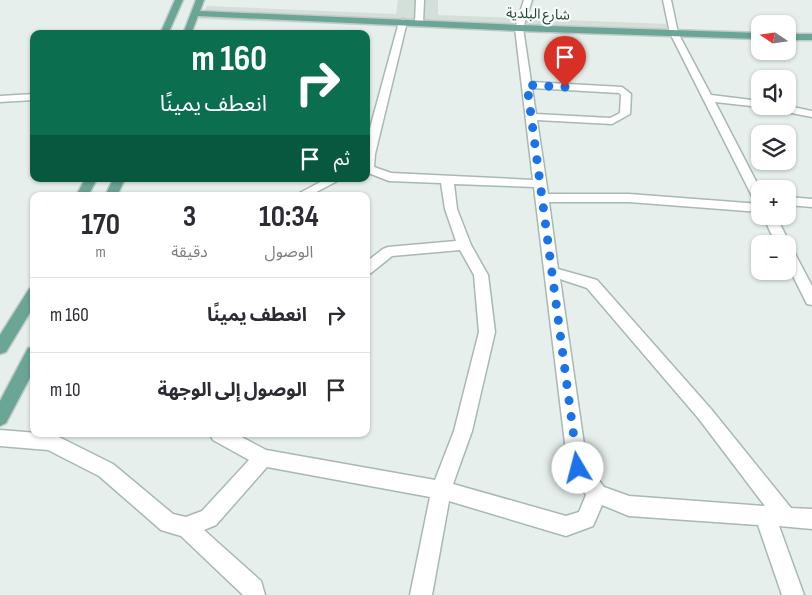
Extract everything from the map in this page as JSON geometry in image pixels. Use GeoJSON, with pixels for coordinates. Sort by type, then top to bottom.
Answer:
{"type":"FeatureCollection","features":[{"type":"Feature","properties":{"kind":"main road"},"geometry":{"type":"LineString","coordinates":[[166,30],[179,0]]}},
{"type":"Feature","properties":{"kind":"main road"},"geometry":{"type":"LineString","coordinates":[[189,30],[200,0]]}},
{"type":"Feature","properties":{"kind":"main road","name":"شارع البلدية"},"geometry":{"type":"LineString","coordinates":[[196,13],[519,28],[751,36]]}},
{"type":"Feature","properties":{"kind":"main road"},"geometry":{"type":"LineString","coordinates":[[796,37],[812,38]]}},
{"type":"Feature","properties":{"kind":"main road"},"geometry":{"type":"LineString","coordinates":[[0,348],[30,299]]}},
{"type":"Feature","properties":{"kind":"main road"},"geometry":{"type":"LineString","coordinates":[[0,418],[28,376]]}},
{"type":"Feature","properties":{"kind":"street"},"geometry":{"type":"LineString","coordinates":[[420,0],[420,23]]}},
{"type":"Feature","properties":{"kind":"street"},"geometry":{"type":"LineString","coordinates":[[528,0],[519,28],[578,468],[597,494],[629,506],[812,519]]}},
{"type":"Feature","properties":{"kind":"street"},"geometry":{"type":"LineString","coordinates":[[667,0],[674,33],[751,182]]}},
{"type":"Feature","properties":{"kind":"street"},"geometry":{"type":"LineString","coordinates":[[370,142],[372,119],[402,22]]}},
{"type":"Feature","properties":{"kind":"street"},"geometry":{"type":"LineString","coordinates":[[527,85],[622,90],[626,94],[625,114],[612,121],[531,117]]}},
{"type":"Feature","properties":{"kind":"street"},"geometry":{"type":"LineString","coordinates":[[0,98],[30,97]]}},
{"type":"Feature","properties":{"kind":"street"},"geometry":{"type":"LineString","coordinates":[[708,98],[751,103]]}},
{"type":"Feature","properties":{"kind":"street"},"geometry":{"type":"LineString","coordinates":[[796,111],[812,114]]}},
{"type":"Feature","properties":{"kind":"street"},"geometry":{"type":"LineString","coordinates":[[370,171],[389,177],[447,180],[541,191],[751,207]]}},
{"type":"Feature","properties":{"kind":"street"},"geometry":{"type":"LineString","coordinates":[[421,595],[441,490],[463,431],[487,332],[482,275],[464,246],[451,209],[447,180]]}},
{"type":"Feature","properties":{"kind":"street"},"geometry":{"type":"LineString","coordinates":[[308,192],[329,182]]}},
{"type":"Feature","properties":{"kind":"street"},"geometry":{"type":"LineString","coordinates":[[796,202],[812,203]]}},
{"type":"Feature","properties":{"kind":"street"},"geometry":{"type":"LineString","coordinates":[[370,267],[388,252],[464,246]]}},
{"type":"Feature","properties":{"kind":"street"},"geometry":{"type":"LineString","coordinates":[[796,268],[810,293]]}},
{"type":"Feature","properties":{"kind":"street"},"geometry":{"type":"LineString","coordinates":[[552,272],[592,284],[705,414],[787,518]]}},
{"type":"Feature","properties":{"kind":"street"},"geometry":{"type":"LineString","coordinates":[[224,437],[263,458],[441,490],[566,526],[586,519],[597,494]]}},
{"type":"Feature","properties":{"kind":"street"},"geometry":{"type":"LineString","coordinates":[[0,438],[50,442],[106,470],[168,523],[186,527],[252,589],[254,595]]}},
{"type":"Feature","properties":{"kind":"street"},"geometry":{"type":"LineString","coordinates":[[186,527],[209,518],[263,458]]}},
{"type":"Feature","properties":{"kind":"street"},"geometry":{"type":"LineString","coordinates":[[765,516],[793,595]]}},
{"type":"Feature","properties":{"kind":"shaded area"},"geometry":{"type":"Polygon","coordinates":[[[398,0],[438,0],[438,15],[667,24],[669,37],[199,19],[207,6],[396,14],[398,0]]]}},
{"type":"Feature","properties":{"kind":"route"},"geometry":{"type":"LineString","coordinates":[[565,87],[527,85],[578,468]]}}]}
